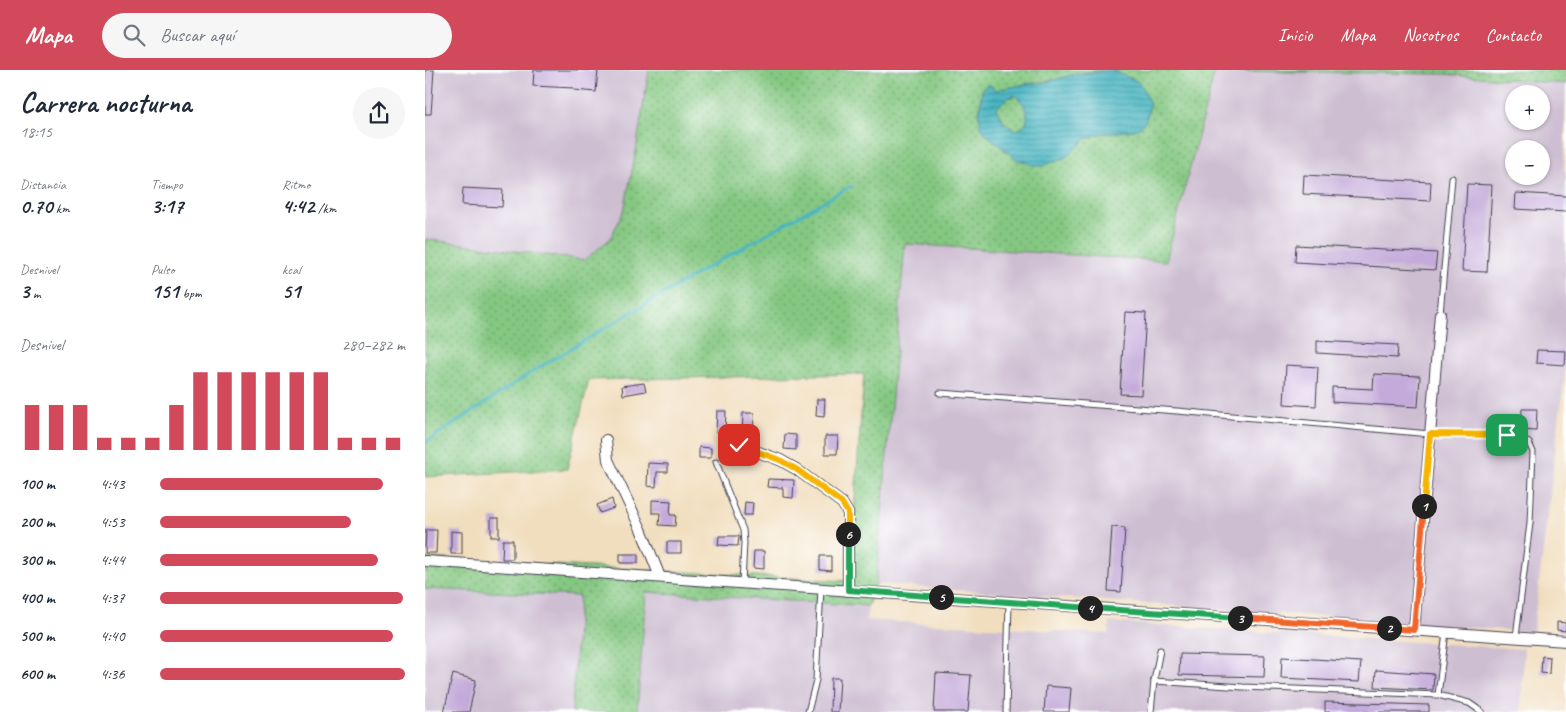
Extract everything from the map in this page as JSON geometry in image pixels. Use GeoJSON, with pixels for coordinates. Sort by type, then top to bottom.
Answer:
{"type":"FeatureCollection","features":[{"type":"Feature","properties":{"kind":"street"},"geometry":{"type":"LineString","coordinates":[[1414,630],[1440,314]]}},
{"type":"Feature","properties":{"kind":"street"},"geometry":{"type":"LineString","coordinates":[[606,440],[608,460],[641,529],[660,577]]}},
{"type":"Feature","properties":{"kind":"street"},"geometry":{"type":"LineString","coordinates":[[739,445],[780,460],[796,469],[846,508],[848,513],[848,590]]}},
{"type":"Feature","properties":{"kind":"street"},"geometry":{"type":"LineString","coordinates":[[425,561],[1566,641]]}},
{"type":"Feature","properties":{"kind":"lane"},"geometry":{"type":"LineString","coordinates":[[1440,314],[1452,178]]}},
{"type":"Feature","properties":{"kind":"lane"},"geometry":{"type":"LineString","coordinates":[[940,393],[1177,411],[1430,434],[1507,435],[1520,438],[1529,443],[1533,452],[1530,523],[1516,637]]}},
{"type":"Feature","properties":{"kind":"lane"},"geometry":{"type":"LineString","coordinates":[[716,462],[743,530],[742,583]]}},
{"type":"Feature","properties":{"kind":"lane"},"geometry":{"type":"LineString","coordinates":[[808,712],[816,680],[821,589]]}},
{"type":"Feature","properties":{"kind":"lane"},"geometry":{"type":"LineString","coordinates":[[1006,712],[1009,602]]}},
{"type":"Feature","properties":{"kind":"lane"},"geometry":{"type":"LineString","coordinates":[[1438,695],[1446,632]]}},
{"type":"Feature","properties":{"kind":"lane"},"geometry":{"type":"LineString","coordinates":[[1151,712],[1159,650]]}},
{"type":"Feature","properties":{"kind":"lane"},"geometry":{"type":"LineString","coordinates":[[1154,681],[1243,687],[1438,695],[1469,703],[1482,712]]}},
{"type":"Feature","properties":{"kind":"shaded area"},"geometry":{"type":"Polygon","coordinates":[[[425,70],[649,70],[624,210],[610,239],[584,260],[425,239],[425,70]]]}},
{"type":"Feature","properties":{"kind":"shaded area"},"geometry":{"type":"Polygon","coordinates":[[[1215,71],[1442,74],[1566,84],[1564,171],[1566,171],[1566,364],[1533,632],[876,584],[905,244],[1166,261],[1215,71]]]}},
{"type":"Feature","properties":{"kind":"shaded area"},"geometry":{"type":"Polygon","coordinates":[[[425,589],[580,596],[572,712],[425,712],[425,589]]]}},
{"type":"Feature","properties":{"kind":"shaded area"},"geometry":{"type":"Polygon","coordinates":[[[646,592],[868,606],[866,620],[1108,634],[1109,622],[1524,649],[1521,712],[637,712],[646,592]]]}},
{"type":"Feature","properties":{"kind":"green space"},"geometry":{"type":"Polygon","coordinates":[[[649,70],[1111,70],[1566,70],[1566,84],[1442,74],[1215,71],[1166,261],[905,244],[876,584],[868,606],[646,592],[637,712],[572,712],[579,596],[425,589],[425,558],[849,581],[864,374],[589,380],[567,469],[425,477],[425,239],[584,260],[610,239],[624,210],[649,70]],[[1111,70],[1076,74],[1002,90],[982,90],[979,116],[993,141],[1006,152],[1062,159],[1086,139],[1098,134],[1120,132],[1146,120],[1150,104],[1137,81],[1111,70]]]}},
{"type":"Feature","properties":{"kind":"green space"},"geometry":{"type":"Polygon","coordinates":[[[1014,95],[1023,103],[1027,118],[1027,122],[1020,129],[1016,130],[1006,125],[996,109],[1005,100],[1014,95]]]}},
{"type":"Feature","properties":{"kind":"water"},"geometry":{"type":"Polygon","coordinates":[[[1111,70],[1137,81],[1143,88],[1150,104],[1146,120],[1140,127],[1133,130],[1098,134],[1086,139],[1066,157],[1043,166],[1033,165],[1016,159],[986,134],[981,126],[979,116],[982,90],[987,85],[996,90],[1042,83],[1076,74],[1111,70]],[[1014,95],[1005,100],[996,109],[1006,125],[1016,130],[1026,123],[1027,118],[1025,108],[1014,95]]]}},
{"type":"Feature","properties":{"kind":"building"},"geometry":{"type":"Polygon","coordinates":[[[425,70],[434,70],[431,114],[425,114],[425,70]]]}},
{"type":"Feature","properties":{"kind":"building"},"geometry":{"type":"Polygon","coordinates":[[[534,70],[598,70],[596,92],[574,90],[574,88],[533,86],[534,70]]]}},
{"type":"Feature","properties":{"kind":"building"},"geometry":{"type":"Polygon","coordinates":[[[1304,175],[1431,182],[1430,201],[1303,194],[1304,175]]]}},
{"type":"Feature","properties":{"kind":"building"},"geometry":{"type":"Polygon","coordinates":[[[1467,184],[1492,185],[1487,272],[1462,271],[1467,184]]]}},
{"type":"Feature","properties":{"kind":"building"},"geometry":{"type":"Polygon","coordinates":[[[463,188],[503,190],[502,207],[462,205],[463,188]]]}},
{"type":"Feature","properties":{"kind":"building"},"geometry":{"type":"Polygon","coordinates":[[[1516,193],[1566,196],[1566,212],[1515,209],[1516,193]]]}},
{"type":"Feature","properties":{"kind":"building"},"geometry":{"type":"Polygon","coordinates":[[[1296,245],[1437,253],[1435,270],[1295,262],[1296,245]]]}},
{"type":"Feature","properties":{"kind":"building"},"geometry":{"type":"Polygon","coordinates":[[[1125,312],[1146,313],[1141,395],[1120,394],[1125,312]]]}},
{"type":"Feature","properties":{"kind":"building"},"geometry":{"type":"Polygon","coordinates":[[[1317,341],[1398,345],[1397,358],[1317,353],[1317,341]]]}},
{"type":"Feature","properties":{"kind":"building"},"geometry":{"type":"Polygon","coordinates":[[[1537,350],[1566,351],[1565,365],[1536,363],[1537,350]]]}},
{"type":"Feature","properties":{"kind":"building"},"geometry":{"type":"Polygon","coordinates":[[[1286,365],[1318,367],[1316,406],[1284,404],[1286,365]]]}},
{"type":"Feature","properties":{"kind":"building"},"geometry":{"type":"Polygon","coordinates":[[[1374,374],[1420,376],[1418,407],[1332,402],[1332,387],[1373,389],[1374,374]]]}},
{"type":"Feature","properties":{"kind":"building"},"geometry":{"type":"Polygon","coordinates":[[[644,383],[646,391],[623,395],[622,386],[644,383]]]}},
{"type":"Feature","properties":{"kind":"building"},"geometry":{"type":"Polygon","coordinates":[[[817,399],[825,399],[824,417],[816,416],[817,399]]]}},
{"type":"Feature","properties":{"kind":"building"},"geometry":{"type":"Polygon","coordinates":[[[1522,409],[1537,409],[1536,431],[1521,430],[1522,409]]]}},
{"type":"Feature","properties":{"kind":"building"},"geometry":{"type":"Polygon","coordinates":[[[717,411],[726,411],[725,432],[716,432],[717,411]]]}},
{"type":"Feature","properties":{"kind":"building"},"geometry":{"type":"Polygon","coordinates":[[[743,413],[754,413],[753,437],[742,436],[743,413]]]}},
{"type":"Feature","properties":{"kind":"building"},"geometry":{"type":"Polygon","coordinates":[[[785,434],[796,435],[796,450],[784,449],[785,434]]]}},
{"type":"Feature","properties":{"kind":"building"},"geometry":{"type":"Polygon","coordinates":[[[825,436],[838,436],[837,454],[825,454],[825,436]]]}},
{"type":"Feature","properties":{"kind":"building"},"geometry":{"type":"Polygon","coordinates":[[[699,447],[711,448],[711,458],[699,458],[699,447]]]}},
{"type":"Feature","properties":{"kind":"building"},"geometry":{"type":"Polygon","coordinates":[[[648,463],[668,464],[668,472],[657,472],[656,487],[647,486],[648,463]]]}},
{"type":"Feature","properties":{"kind":"building"},"geometry":{"type":"Polygon","coordinates":[[[768,479],[794,480],[793,498],[783,497],[783,488],[767,487],[768,479]]]}},
{"type":"Feature","properties":{"kind":"building"},"geometry":{"type":"Polygon","coordinates":[[[612,499],[614,508],[600,513],[597,505],[612,499]]]}},
{"type":"Feature","properties":{"kind":"building"},"geometry":{"type":"Polygon","coordinates":[[[652,500],[671,501],[670,515],[676,515],[675,526],[659,525],[660,513],[652,513],[652,500]]]}},
{"type":"Feature","properties":{"kind":"building"},"geometry":{"type":"Polygon","coordinates":[[[745,502],[753,503],[752,515],[744,515],[745,502]]]}},
{"type":"Feature","properties":{"kind":"building"},"geometry":{"type":"Polygon","coordinates":[[[491,518],[499,518],[499,537],[491,537],[491,518]]]}},
{"type":"Feature","properties":{"kind":"building"},"geometry":{"type":"Polygon","coordinates":[[[1112,527],[1125,528],[1121,592],[1108,591],[1112,527]]]}},
{"type":"Feature","properties":{"kind":"building"},"geometry":{"type":"Polygon","coordinates":[[[426,530],[437,530],[436,553],[425,553],[426,530]]]}},
{"type":"Feature","properties":{"kind":"building"},"geometry":{"type":"Polygon","coordinates":[[[451,531],[462,532],[462,554],[451,554],[451,531]]]}},
{"type":"Feature","properties":{"kind":"building"},"geometry":{"type":"Polygon","coordinates":[[[719,536],[739,536],[738,546],[718,545],[719,536]]]}},
{"type":"Feature","properties":{"kind":"building"},"geometry":{"type":"Polygon","coordinates":[[[503,540],[513,540],[513,559],[502,559],[503,540]]]}},
{"type":"Feature","properties":{"kind":"building"},"geometry":{"type":"Polygon","coordinates":[[[667,542],[681,542],[681,553],[667,553],[667,542]]]}},
{"type":"Feature","properties":{"kind":"building"},"geometry":{"type":"Polygon","coordinates":[[[754,551],[764,551],[764,569],[753,568],[754,551]]]}},
{"type":"Feature","properties":{"kind":"building"},"geometry":{"type":"Polygon","coordinates":[[[620,554],[638,554],[638,563],[620,563],[620,554]]]}},
{"type":"Feature","properties":{"kind":"building"},"geometry":{"type":"Polygon","coordinates":[[[820,556],[831,556],[831,571],[820,570],[820,556]]]}},
{"type":"Feature","properties":{"kind":"building"},"geometry":{"type":"Polygon","coordinates":[[[1557,622],[1566,623],[1566,631],[1557,630],[1557,622]]]}},
{"type":"Feature","properties":{"kind":"building"},"geometry":{"type":"Polygon","coordinates":[[[1180,654],[1265,656],[1264,677],[1179,675],[1180,654]]]}},
{"type":"Feature","properties":{"kind":"building"},"geometry":{"type":"Polygon","coordinates":[[[1542,656],[1550,657],[1549,674],[1541,673],[1542,656]]]}},
{"type":"Feature","properties":{"kind":"building"},"geometry":{"type":"Polygon","coordinates":[[[1282,657],[1361,662],[1359,682],[1281,678],[1282,657]]]}},
{"type":"Feature","properties":{"kind":"building"},"geometry":{"type":"Polygon","coordinates":[[[1376,670],[1434,674],[1433,690],[1375,687],[1376,670]]]}},
{"type":"Feature","properties":{"kind":"building"},"geometry":{"type":"Polygon","coordinates":[[[936,673],[971,675],[968,712],[934,712],[936,673]]]}},
{"type":"Feature","properties":{"kind":"building"},"geometry":{"type":"Polygon","coordinates":[[[453,674],[476,680],[469,712],[444,712],[453,674]]]}},
{"type":"Feature","properties":{"kind":"building"},"geometry":{"type":"Polygon","coordinates":[[[831,678],[840,678],[838,712],[830,712],[831,678]]]}},
{"type":"Feature","properties":{"kind":"building"},"geometry":{"type":"Polygon","coordinates":[[[1046,686],[1071,688],[1069,712],[1044,712],[1046,686]]]}},
{"type":"Feature","properties":{"kind":"building"},"geometry":{"type":"Polygon","coordinates":[[[1325,702],[1429,705],[1429,712],[1325,712],[1325,702]]]}},
{"type":"Feature","properties":{"kind":"waterway"},"geometry":{"type":"LineString","coordinates":[[425,443],[538,368],[698,273],[851,186]]}},
{"type":"Feature","properties":{"kind":"route"},"geometry":{"type":"LineString","coordinates":[[739,445],[780,460],[796,469],[846,508],[848,513],[848,590],[1414,630],[1430,434],[1507,435]]}}]}
